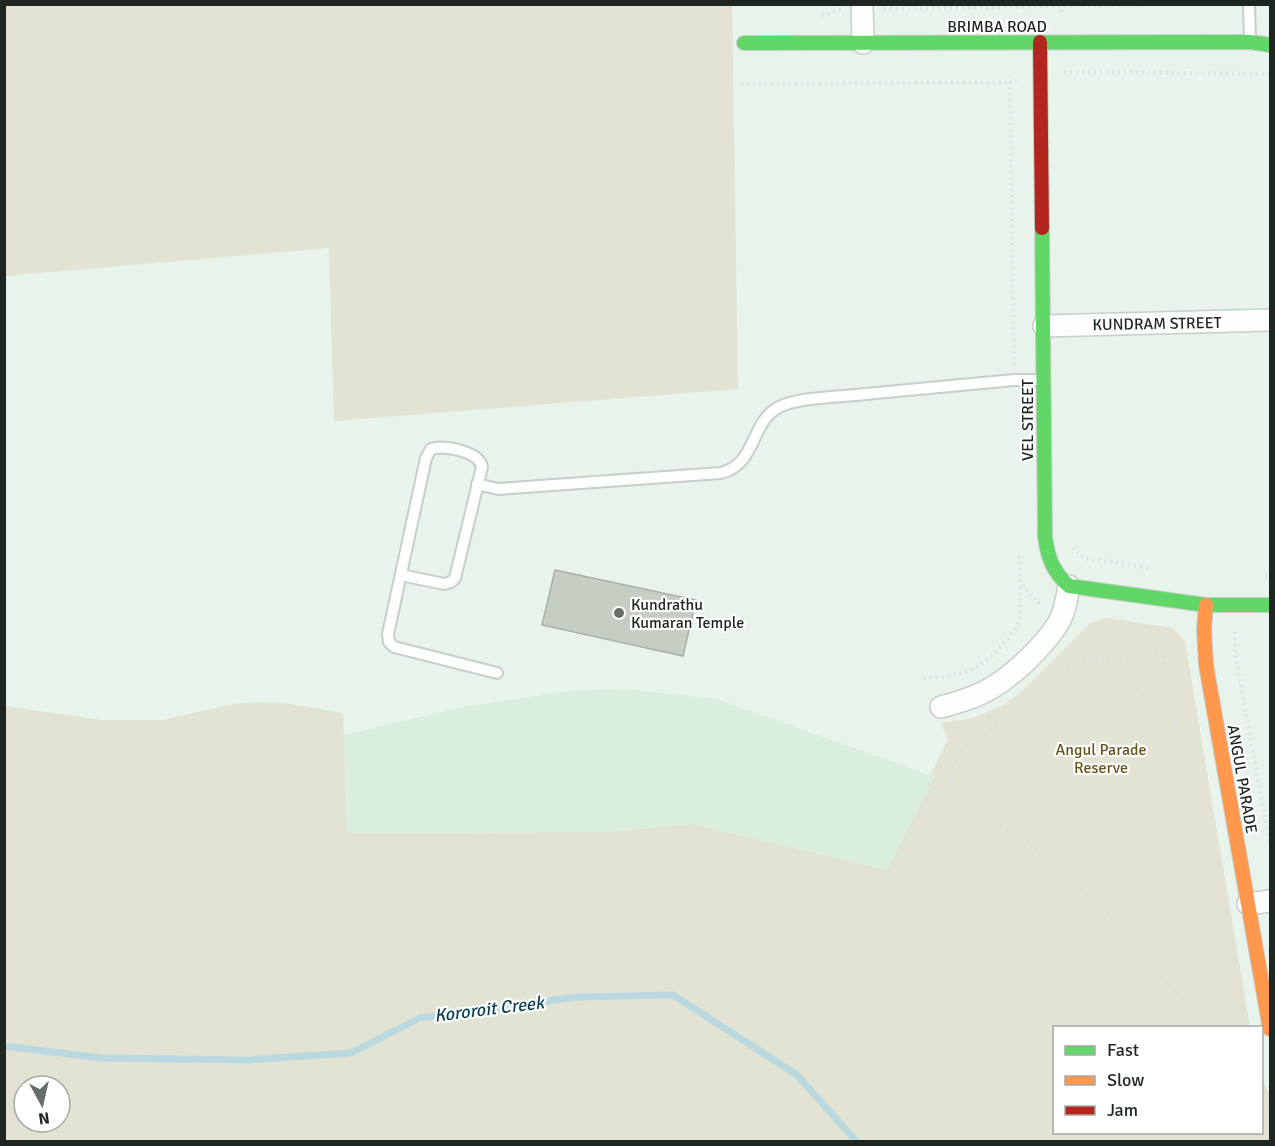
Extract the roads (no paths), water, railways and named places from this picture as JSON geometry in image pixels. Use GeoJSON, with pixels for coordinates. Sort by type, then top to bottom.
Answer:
{"type":"FeatureCollection","features":[{"type":"Feature","properties":{"kind":"street"},"geometry":{"type":"LineString","coordinates":[[862,7],[863,43]]}},
{"type":"Feature","properties":{"kind":"street","name":"BRIMBA ROAD"},"geometry":{"type":"LineString","coordinates":[[1250,42],[1270,38]]}},
{"type":"Feature","properties":{"kind":"street","name":"VEL STREET"},"geometry":{"type":"LineString","coordinates":[[1040,42],[1045,537],[1048,561],[1057,576],[1069,586]]}},
{"type":"Feature","properties":{"kind":"street","name":"BRIMBA ROAD"},"geometry":{"type":"LineString","coordinates":[[744,43],[1250,42],[1270,45]]}},
{"type":"Feature","properties":{"kind":"street","name":"KUNDRAM STREET"},"geometry":{"type":"LineString","coordinates":[[1044,326],[1270,321]]}},
{"type":"Feature","properties":{"kind":"street"},"geometry":{"type":"LineString","coordinates":[[941,707],[969,699],[994,687],[1024,663],[1058,623],[1064,611],[1069,586],[1206,606],[1270,605]]}},
{"type":"Feature","properties":{"kind":"street","name":"ANGUL PARADE"},"geometry":{"type":"LineString","coordinates":[[1206,606],[1204,629],[1206,665],[1270,1029]]}},
{"type":"Feature","properties":{"kind":"street"},"geometry":{"type":"LineString","coordinates":[[1248,904],[1270,901]]}},
{"type":"Feature","properties":{"kind":"lane"},"geometry":{"type":"LineString","coordinates":[[1249,4],[1250,42]]}},
{"type":"Feature","properties":{"kind":"lane"},"geometry":{"type":"LineString","coordinates":[[477,484],[498,489],[729,471],[739,465],[765,419],[774,410],[787,403],[1043,380]]}},
{"type":"Feature","properties":{"kind":"lane"},"geometry":{"type":"LineString","coordinates":[[401,575],[444,584],[455,578],[482,466],[480,460],[474,455],[440,447],[431,449],[426,458],[388,634],[389,642],[394,648],[497,673]]}},
{"type":"Feature","properties":{"kind":"waterway","name":"Kororoit Creek"},"geometry":{"type":"LineString","coordinates":[[4,1046],[101,1058],[247,1060],[351,1053],[420,1018],[577,997],[673,995],[797,1075],[857,1142]]}},
{"type":"Feature","properties":{"kind":"place","name":"Kundrathu Kumaran Temple"},"geometry":{"type":"Point","coordinates":[619,613]}},
{"type":"Feature","properties":{"kind":"park label","name":"Angul Parade Reserve"},"geometry":{"type":"Point","coordinates":[1101,758]}}]}
